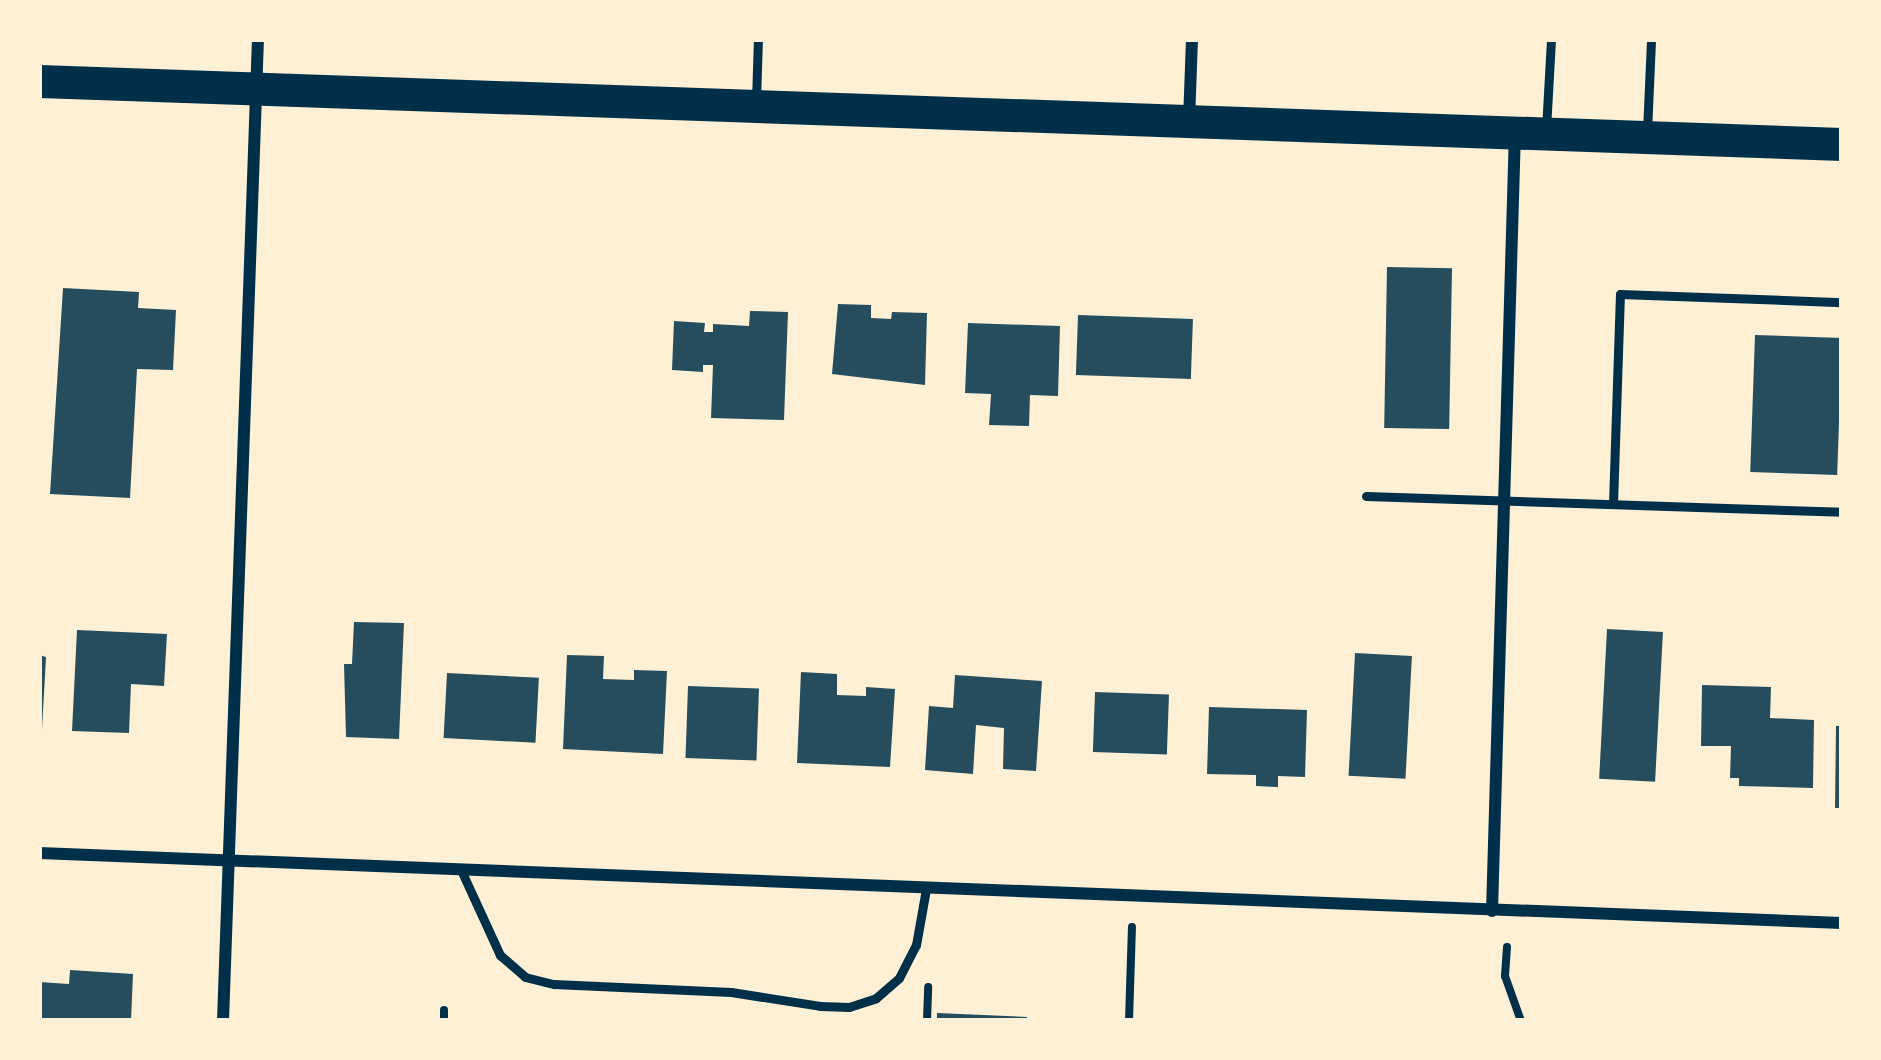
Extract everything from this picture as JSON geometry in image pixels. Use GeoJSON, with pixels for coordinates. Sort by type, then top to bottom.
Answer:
{"type":"FeatureCollection","features":[{"type":"Feature","properties":{"kind":"highway"},"geometry":{"type":"LineString","coordinates":[[39,81],[1842,145]]}},
{"type":"Feature","properties":{"kind":"street"},"geometry":{"type":"LineString","coordinates":[[223,1021],[257,39]]}},
{"type":"Feature","properties":{"kind":"street"},"geometry":{"type":"LineString","coordinates":[[1189,122],[1192,39]]}},
{"type":"Feature","properties":{"kind":"street"},"geometry":{"type":"LineString","coordinates":[[1492,911],[1504,501],[1530,134]]}},
{"type":"Feature","properties":{"kind":"street"},"geometry":{"type":"LineString","coordinates":[[39,853],[1842,923]]}},
{"type":"Feature","properties":{"kind":"lane"},"geometry":{"type":"LineString","coordinates":[[755,107],[758,39]]}},
{"type":"Feature","properties":{"kind":"lane"},"geometry":{"type":"LineString","coordinates":[[1530,134],[1550,39]]}},
{"type":"Feature","properties":{"kind":"lane"},"geometry":{"type":"LineString","coordinates":[[1646,138],[1651,39]]}},
{"type":"Feature","properties":{"kind":"lane"},"geometry":{"type":"LineString","coordinates":[[1613,504],[1620,294],[1842,302]]}},
{"type":"Feature","properties":{"kind":"lane"},"geometry":{"type":"LineString","coordinates":[[1366,496],[1842,512]]}},
{"type":"Feature","properties":{"kind":"lane"},"geometry":{"type":"LineString","coordinates":[[460,870],[500,955],[525,977],[554,984],[731,992],[820,1006],[849,1007],[876,998],[899,978],[916,945],[926,889]]}},
{"type":"Feature","properties":{"kind":"path"},"geometry":{"type":"LineString","coordinates":[[1130,1021],[1132,927]]}},
{"type":"Feature","properties":{"kind":"path"},"geometry":{"type":"LineString","coordinates":[[1507,947],[1505,976],[1521,1021]]}},
{"type":"Feature","properties":{"kind":"path"},"geometry":{"type":"LineString","coordinates":[[927,1021],[928,982]]}},
{"type":"Feature","properties":{"kind":"building"},"geometry":{"type":"Polygon","coordinates":[[[1387,267],[1452,268],[1449,429],[1384,428],[1387,267]]]}},
{"type":"Feature","properties":{"kind":"building"},"geometry":{"type":"Polygon","coordinates":[[[63,288],[139,292],[138,308],[176,310],[173,370],[137,369],[130,498],[50,494],[63,288]]]}},
{"type":"Feature","properties":{"kind":"building"},"geometry":{"type":"Polygon","coordinates":[[[838,304],[871,305],[871,318],[891,319],[892,312],[927,313],[925,385],[832,374],[838,304]]]}},
{"type":"Feature","properties":{"kind":"building"},"geometry":{"type":"Polygon","coordinates":[[[750,311],[788,312],[784,420],[711,418],[713,365],[703,365],[703,372],[672,370],[674,321],[705,323],[704,332],[713,332],[713,324],[749,326],[750,311]]]}},
{"type":"Feature","properties":{"kind":"building"},"geometry":{"type":"Polygon","coordinates":[[[1078,315],[1193,319],[1191,379],[1076,375],[1078,315]]]}},
{"type":"Feature","properties":{"kind":"building"},"geometry":{"type":"Polygon","coordinates":[[[968,323],[1060,326],[1058,396],[1030,395],[1029,426],[989,425],[991,394],[965,393],[968,323]]]}},
{"type":"Feature","properties":{"kind":"building"},"geometry":{"type":"Polygon","coordinates":[[[1755,335],[1842,338],[1837,475],[1750,472],[1755,335]]]}},
{"type":"Feature","properties":{"kind":"building"},"geometry":{"type":"Polygon","coordinates":[[[354,622],[404,623],[399,739],[346,737],[344,664],[352,664],[354,622]]]}},
{"type":"Feature","properties":{"kind":"building"},"geometry":{"type":"Polygon","coordinates":[[[1607,629],[1663,632],[1655,782],[1599,779],[1607,629]]]}},
{"type":"Feature","properties":{"kind":"building"},"geometry":{"type":"Polygon","coordinates":[[[77,630],[167,634],[164,686],[131,684],[129,733],[72,731],[77,630]]]}},
{"type":"Feature","properties":{"kind":"building"},"geometry":{"type":"Polygon","coordinates":[[[1355,653],[1412,656],[1405,779],[1349,776],[1355,653]]]}},
{"type":"Feature","properties":{"kind":"building"},"geometry":{"type":"Polygon","coordinates":[[[39,655],[46,657],[42,729],[39,729],[39,655]]]}},
{"type":"Feature","properties":{"kind":"building"},"geometry":{"type":"Polygon","coordinates":[[[567,655],[604,656],[603,679],[634,680],[634,670],[667,671],[663,754],[563,749],[567,655]]]}},
{"type":"Feature","properties":{"kind":"building"},"geometry":{"type":"Polygon","coordinates":[[[801,672],[837,674],[837,695],[866,696],[866,687],[895,689],[890,767],[797,763],[801,672]]]}},
{"type":"Feature","properties":{"kind":"building"},"geometry":{"type":"Polygon","coordinates":[[[447,673],[539,678],[535,743],[444,738],[447,673]]]}},
{"type":"Feature","properties":{"kind":"building"},"geometry":{"type":"Polygon","coordinates":[[[955,675],[1042,681],[1036,771],[1003,769],[1004,728],[976,725],[973,774],[925,770],[929,706],[953,708],[955,675]]]}},
{"type":"Feature","properties":{"kind":"building"},"geometry":{"type":"Polygon","coordinates":[[[1702,685],[1771,687],[1770,718],[1814,720],[1813,788],[1739,786],[1739,778],[1730,778],[1731,746],[1701,746],[1702,685]]]}},
{"type":"Feature","properties":{"kind":"building"},"geometry":{"type":"Polygon","coordinates":[[[688,686],[759,688],[756,760],[685,758],[688,686]]]}},
{"type":"Feature","properties":{"kind":"building"},"geometry":{"type":"Polygon","coordinates":[[[1095,692],[1169,695],[1167,755],[1093,752],[1095,692]]]}},
{"type":"Feature","properties":{"kind":"building"},"geometry":{"type":"Polygon","coordinates":[[[1209,707],[1307,710],[1305,777],[1278,776],[1278,787],[1256,786],[1256,775],[1207,774],[1209,707]]]}},
{"type":"Feature","properties":{"kind":"building"},"geometry":{"type":"Polygon","coordinates":[[[1836,726],[1842,726],[1842,808],[1835,808],[1836,726]]]}},
{"type":"Feature","properties":{"kind":"building"},"geometry":{"type":"Polygon","coordinates":[[[70,970],[133,974],[131,1021],[39,1021],[39,982],[69,984],[70,970]]]}},
{"type":"Feature","properties":{"kind":"building"},"geometry":{"type":"Polygon","coordinates":[[[937,1013],[1027,1017],[1027,1021],[937,1021],[937,1013]]]}}]}
